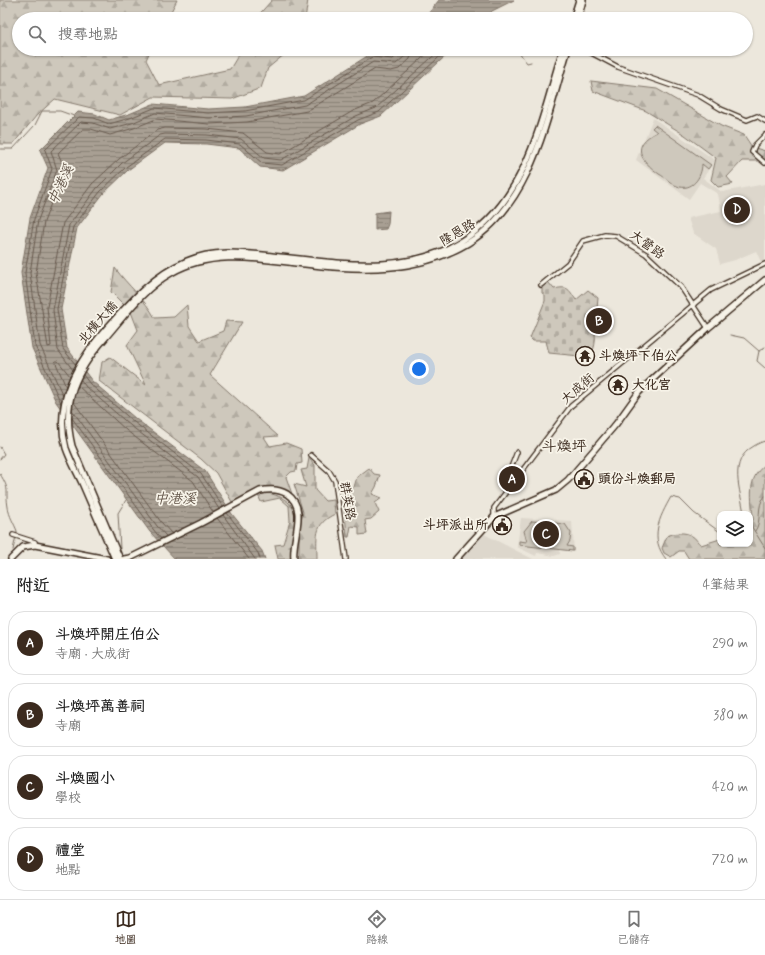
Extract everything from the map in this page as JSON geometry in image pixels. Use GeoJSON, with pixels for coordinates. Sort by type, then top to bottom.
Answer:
{"type":"FeatureCollection","features":[{"type":"Feature","properties":{"kind":"main road"},"geometry":{"type":"LineString","coordinates":[[575,12],[579,0]]}},
{"type":"Feature","properties":{"kind":"main road"},"geometry":{"type":"LineString","coordinates":[[580,12],[583,0]]}},
{"type":"Feature","properties":{"kind":"main road","name":"隆恩路"},"geometry":{"type":"LineString","coordinates":[[370,267],[419,258],[449,248],[466,238],[493,214],[515,184],[534,145],[561,56]]}},
{"type":"Feature","properties":{"kind":"main road","name":"隆恩路"},"geometry":{"type":"LineString","coordinates":[[243,255],[370,267],[396,268],[420,263],[451,252],[469,242],[497,218],[509,203],[529,168],[546,121],[566,56]]}},
{"type":"Feature","properties":{"kind":"main road","name":"北橫大橋"},"geometry":{"type":"LineString","coordinates":[[83,479],[67,450],[62,430],[64,406],[69,384],[82,359],[130,303],[152,281],[169,269],[189,260],[209,254],[243,255]]}},
{"type":"Feature","properties":{"kind":"main road"},"geometry":{"type":"LineString","coordinates":[[456,559],[494,517],[560,488],[577,471],[639,392],[708,328],[765,280]]}},
{"type":"Feature","properties":{"kind":"main road"},"geometry":{"type":"LineString","coordinates":[[83,479],[115,559]]}},
{"type":"Feature","properties":{"kind":"main road"},"geometry":{"type":"LineString","coordinates":[[83,479],[120,559]]}},
{"type":"Feature","properties":{"kind":"main road"},"geometry":{"type":"LineString","coordinates":[[124,559],[130,558],[201,524],[254,494],[268,489],[286,493],[295,502],[298,516],[294,546],[294,559]]}},
{"type":"Feature","properties":{"kind":"main road"},"geometry":{"type":"LineString","coordinates":[[11,559],[23,547],[35,545],[86,557],[108,559]]}},
{"type":"Feature","properties":{"kind":"street"},"geometry":{"type":"LineString","coordinates":[[597,56],[618,67],[698,95],[721,109],[747,120],[757,116],[765,121]]}},
{"type":"Feature","properties":{"kind":"street"},"geometry":{"type":"LineString","coordinates":[[765,135],[755,145],[752,152],[765,163]]}},
{"type":"Feature","properties":{"kind":"street","name":"大營路"},"geometry":{"type":"LineString","coordinates":[[541,285],[568,263],[577,247],[583,241],[605,235],[616,236],[646,254],[681,287],[708,328]]}},
{"type":"Feature","properties":{"kind":"street","name":"大成街"},"geometry":{"type":"LineString","coordinates":[[494,517],[494,508],[571,406],[626,362],[692,304],[711,290],[765,264]]}},
{"type":"Feature","properties":{"kind":"street"},"geometry":{"type":"LineString","coordinates":[[503,488],[517,452]]}},
{"type":"Feature","properties":{"kind":"street","name":"群英路"},"geometry":{"type":"LineString","coordinates":[[311,455],[330,471],[334,480],[346,559]]}},
{"type":"Feature","properties":{"kind":"street"},"geometry":{"type":"LineString","coordinates":[[14,536],[35,542],[35,545]]}},
{"type":"Feature","properties":{"kind":"shaded area"},"geometry":{"type":"Polygon","coordinates":[[[653,118],[715,160],[703,178],[722,192],[765,184],[765,263],[762,264],[756,251],[735,260],[720,264],[716,249],[693,233],[688,218],[721,211],[718,194],[700,183],[689,199],[636,160],[653,118]]]}},
{"type":"Feature","properties":{"kind":"shaded area"},"geometry":{"type":"Polygon","coordinates":[[[521,518],[572,521],[574,552],[560,550],[560,554],[554,556],[537,553],[536,556],[517,547],[521,518]]]}},
{"type":"Feature","properties":{"kind":"shaded area"},"geometry":{"type":"Polygon","coordinates":[[[484,534],[515,550],[533,559],[461,559],[484,534]]]}},
{"type":"Feature","properties":{"kind":"green space"},"geometry":{"type":"Polygon","coordinates":[[[0,0],[177,0],[171,12],[12,12],[12,56],[148,56],[146,60],[159,85],[230,69],[238,56],[283,56],[268,68],[261,88],[232,99],[153,97],[120,115],[55,99],[37,115],[13,144],[0,144],[0,0]]]}},
{"type":"Feature","properties":{"kind":"green space"},"geometry":{"type":"Polygon","coordinates":[[[272,0],[308,0],[306,12],[261,12],[272,0]]]}},
{"type":"Feature","properties":{"kind":"green space"},"geometry":{"type":"Polygon","coordinates":[[[591,81],[657,89],[721,126],[744,135],[752,147],[765,151],[765,161],[742,161],[727,177],[733,184],[718,187],[711,180],[716,158],[685,135],[646,111],[593,91],[591,81]]]}},
{"type":"Feature","properties":{"kind":"green space"},"geometry":{"type":"Polygon","coordinates":[[[655,125],[711,165],[708,169],[702,164],[700,174],[692,185],[682,187],[675,185],[652,169],[643,158],[641,147],[643,142],[657,132],[652,128],[655,125]]]}},
{"type":"Feature","properties":{"kind":"green space"},"geometry":{"type":"Polygon","coordinates":[[[115,268],[151,311],[155,318],[174,317],[187,305],[189,326],[199,341],[223,331],[226,321],[242,322],[210,375],[278,436],[264,437],[270,446],[286,443],[301,449],[302,463],[297,464],[296,471],[291,472],[286,477],[292,494],[283,490],[268,487],[255,490],[232,502],[216,473],[201,459],[99,381],[102,362],[110,357],[146,385],[127,345],[138,330],[131,312],[111,292],[115,268]]]}},
{"type":"Feature","properties":{"kind":"green space"},"geometry":{"type":"Polygon","coordinates":[[[548,282],[554,289],[567,289],[576,300],[588,290],[598,298],[597,309],[591,319],[595,336],[595,345],[592,353],[580,356],[549,353],[546,341],[533,341],[530,338],[545,301],[545,295],[542,293],[542,286],[548,282]]]}},
{"type":"Feature","properties":{"kind":"green space"},"geometry":{"type":"Polygon","coordinates":[[[309,458],[315,465],[315,490],[325,501],[334,500],[335,514],[323,522],[318,532],[317,559],[299,559],[299,532],[303,512],[294,484],[306,487],[301,470],[307,469],[309,458]]]}},
{"type":"Feature","properties":{"kind":"green space"},"geometry":{"type":"Polygon","coordinates":[[[765,465],[765,559],[689,559],[684,551],[679,551],[671,557],[664,553],[662,548],[667,536],[680,533],[689,534],[701,545],[717,540],[717,547],[753,547],[753,511],[751,497],[755,476],[765,465]]]}},
{"type":"Feature","properties":{"kind":"green space"},"geometry":{"type":"Polygon","coordinates":[[[369,468],[374,474],[380,475],[372,494],[382,498],[375,503],[379,512],[371,519],[365,520],[367,534],[359,535],[359,527],[351,526],[349,537],[347,537],[343,489],[354,487],[357,477],[369,468]]]}},
{"type":"Feature","properties":{"kind":"green space"},"geometry":{"type":"Polygon","coordinates":[[[268,493],[281,497],[289,503],[294,510],[295,527],[292,559],[278,559],[275,545],[283,544],[290,521],[289,506],[280,498],[261,502],[258,495],[268,493]]]}},
{"type":"Feature","properties":{"kind":"green space"},"geometry":{"type":"Polygon","coordinates":[[[532,521],[565,524],[571,533],[570,541],[567,546],[573,547],[573,551],[519,545],[519,541],[527,542],[524,531],[532,521]]]}},
{"type":"Feature","properties":{"kind":"water"},"geometry":{"type":"Polygon","coordinates":[[[439,0],[514,0],[491,12],[430,12],[439,0]]]}},
{"type":"Feature","properties":{"kind":"water","name":"中港溪"},"geometry":{"type":"Polygon","coordinates":[[[367,56],[445,56],[381,116],[360,124],[283,170],[260,167],[239,148],[206,144],[165,143],[128,170],[103,194],[77,228],[61,309],[67,348],[92,381],[136,419],[205,471],[232,514],[262,551],[265,559],[175,559],[150,532],[56,402],[32,348],[21,273],[30,218],[48,168],[40,150],[78,112],[95,114],[109,120],[153,104],[208,109],[245,107],[304,96],[367,56]]]}},
{"type":"Feature","properties":{"kind":"water"},"geometry":{"type":"Polygon","coordinates":[[[389,211],[386,229],[375,230],[375,213],[389,211]]]}},
{"type":"Feature","properties":{"kind":"waterway"},"geometry":{"type":"LineString","coordinates":[[522,56],[527,63],[531,62]]}},
{"type":"Feature","properties":{"kind":"waterway"},"geometry":{"type":"LineString","coordinates":[[0,149],[13,149],[35,125],[42,111],[60,111],[74,116]]}},
{"type":"Feature","properties":{"kind":"waterway"},"geometry":{"type":"LineString","coordinates":[[730,335],[744,338],[759,351]]}},
{"type":"Feature","properties":{"kind":"waterway"},"geometry":{"type":"LineString","coordinates":[[765,347],[759,351],[757,361],[765,368]]}},
{"type":"Feature","properties":{"kind":"waterway"},"geometry":{"type":"LineString","coordinates":[[743,511],[739,486],[738,468],[746,452],[765,441]]}},
{"type":"Feature","properties":{"kind":"waterway"},"geometry":{"type":"LineString","coordinates":[[0,447],[4,454],[0,459]]}},
{"type":"Feature","properties":{"kind":"waterway"},"geometry":{"type":"LineString","coordinates":[[0,474],[7,487],[7,501],[10,516],[17,531],[13,550]]}},
{"type":"Feature","properties":{"kind":"waterway"},"geometry":{"type":"LineString","coordinates":[[755,531],[759,522],[760,505],[765,496]]}},
{"type":"Feature","properties":{"kind":"waterway"},"geometry":{"type":"LineString","coordinates":[[666,559],[661,551],[657,536],[660,520],[671,497],[680,499],[694,513],[717,530]]}},
{"type":"Feature","properties":{"kind":"waterway"},"geometry":{"type":"LineString","coordinates":[[120,549],[118,513],[126,500]]}},
{"type":"Feature","properties":{"kind":"waterway"},"geometry":{"type":"LineString","coordinates":[[753,529],[765,548]]}},
{"type":"Feature","properties":{"kind":"place","name":"禮堂"},"geometry":{"type":"Point","coordinates":[737,210]}},
{"type":"Feature","properties":{"kind":"place","name":"斗煥坪萬善祠"},"geometry":{"type":"Point","coordinates":[599,321]}},
{"type":"Feature","properties":{"kind":"place","name":"斗煥坪下伯公"},"geometry":{"type":"Point","coordinates":[585,356]}},
{"type":"Feature","properties":{"kind":"place","name":"大化宮"},"geometry":{"type":"Point","coordinates":[618,385]}},
{"type":"Feature","properties":{"kind":"place","name":"斗煥坪開庄伯公"},"geometry":{"type":"Point","coordinates":[512,479]}},
{"type":"Feature","properties":{"kind":"place","name":"頭份斗煥郵局"},"geometry":{"type":"Point","coordinates":[584,479]}},
{"type":"Feature","properties":{"kind":"place","name":"斗坪派出所"},"geometry":{"type":"Point","coordinates":[502,525]}},
{"type":"Feature","properties":{"kind":"place","name":"斗煥國小"},"geometry":{"type":"Point","coordinates":[546,534]}},
{"type":"Feature","properties":{"kind":"district","name":"斗煥坪"},"geometry":{"type":"Point","coordinates":[564,447]}}]}
